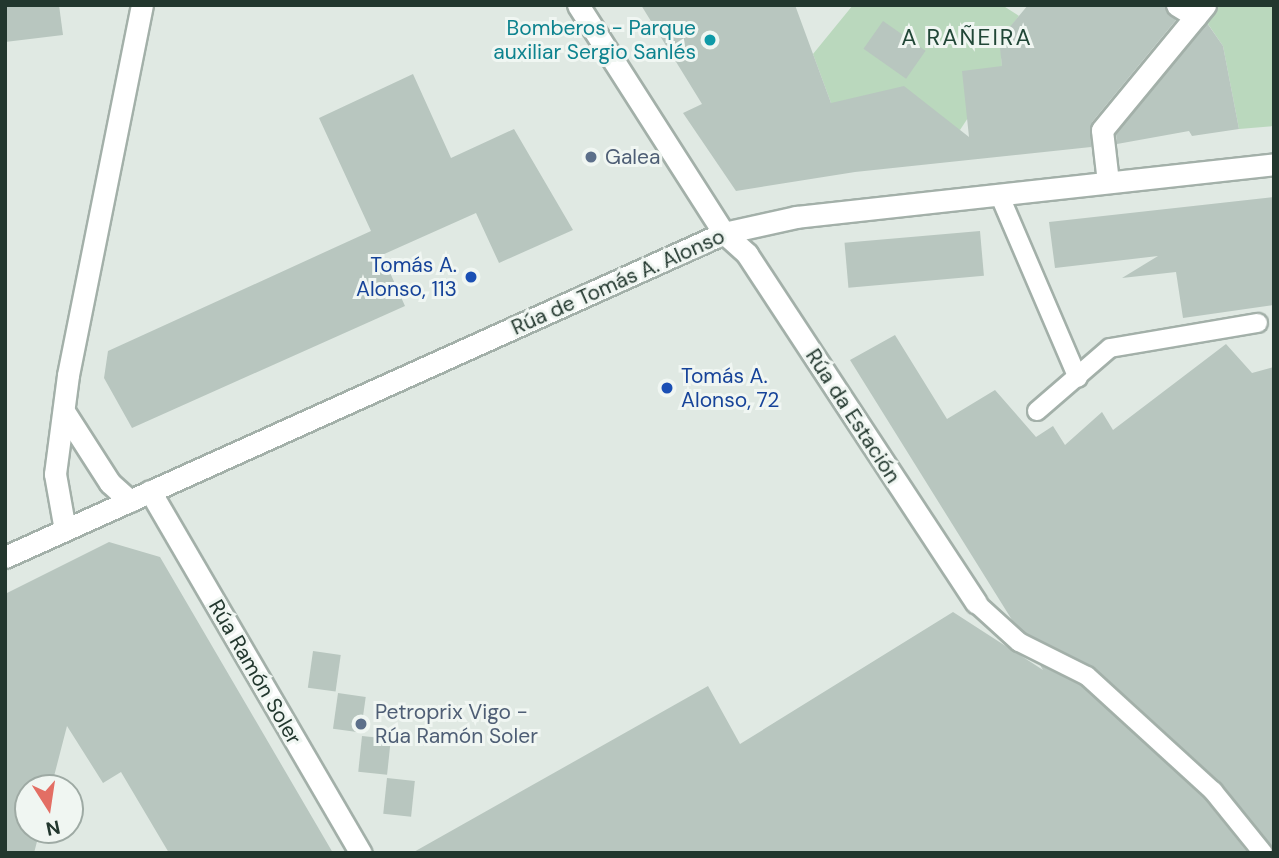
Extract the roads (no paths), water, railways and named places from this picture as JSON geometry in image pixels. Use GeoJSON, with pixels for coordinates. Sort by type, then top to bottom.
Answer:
{"type":"FeatureCollection","features":[{"type":"Feature","properties":{"kind":"street"},"geometry":{"type":"LineString","coordinates":[[65,530],[55,474],[68,374],[142,5]]}},
{"type":"Feature","properties":{"kind":"street","name":"Rúa da Estación"},"geometry":{"type":"LineString","coordinates":[[578,5],[724,233],[747,254],[976,603]]}},
{"type":"Feature","properties":{"kind":"street"},"geometry":{"type":"LineString","coordinates":[[1108,182],[1102,130],[1201,11],[1177,5]]}},
{"type":"Feature","properties":{"kind":"street","name":"Rúa de Tomás A. Alonso"},"geometry":{"type":"LineString","coordinates":[[5,557],[724,233],[796,217],[1274,164]]}},
{"type":"Feature","properties":{"kind":"street"},"geometry":{"type":"LineString","coordinates":[[65,413],[110,483],[130,501]]}},
{"type":"Feature","properties":{"kind":"street","name":"Rúa Ramón Soler"},"geometry":{"type":"LineString","coordinates":[[150,491],[361,853]]}},
{"type":"Feature","properties":{"kind":"lane"},"geometry":{"type":"LineString","coordinates":[[999,194],[1078,377]]}},
{"type":"Feature","properties":{"kind":"lane"},"geometry":{"type":"LineString","coordinates":[[1037,411],[1110,348],[1258,323]]}},
{"type":"Feature","properties":{"kind":"lane"},"geometry":{"type":"LineString","coordinates":[[976,603],[1019,642],[1087,676],[1213,791],[1263,853]]}},
{"type":"Feature","properties":{"kind":"place","name":"Bomberos - Parque auxiliar Sergio Sanlés"},"geometry":{"type":"Point","coordinates":[710,40]}},
{"type":"Feature","properties":{"kind":"place","name":"Galea"},"geometry":{"type":"Point","coordinates":[591,157]}},
{"type":"Feature","properties":{"kind":"place","name":"Tomás A. Alonso, 113"},"geometry":{"type":"Point","coordinates":[471,277]}},
{"type":"Feature","properties":{"kind":"place","name":"Tomás A. Alonso, 72"},"geometry":{"type":"Point","coordinates":[667,388]}},
{"type":"Feature","properties":{"kind":"place","name":"Petroprix Vigo - Rúa Ramón Soler"},"geometry":{"type":"Point","coordinates":[361,724]}},
{"type":"Feature","properties":{"kind":"district","name":"A RAÑEIRA"},"geometry":{"type":"Point","coordinates":[967,37]}}]}
